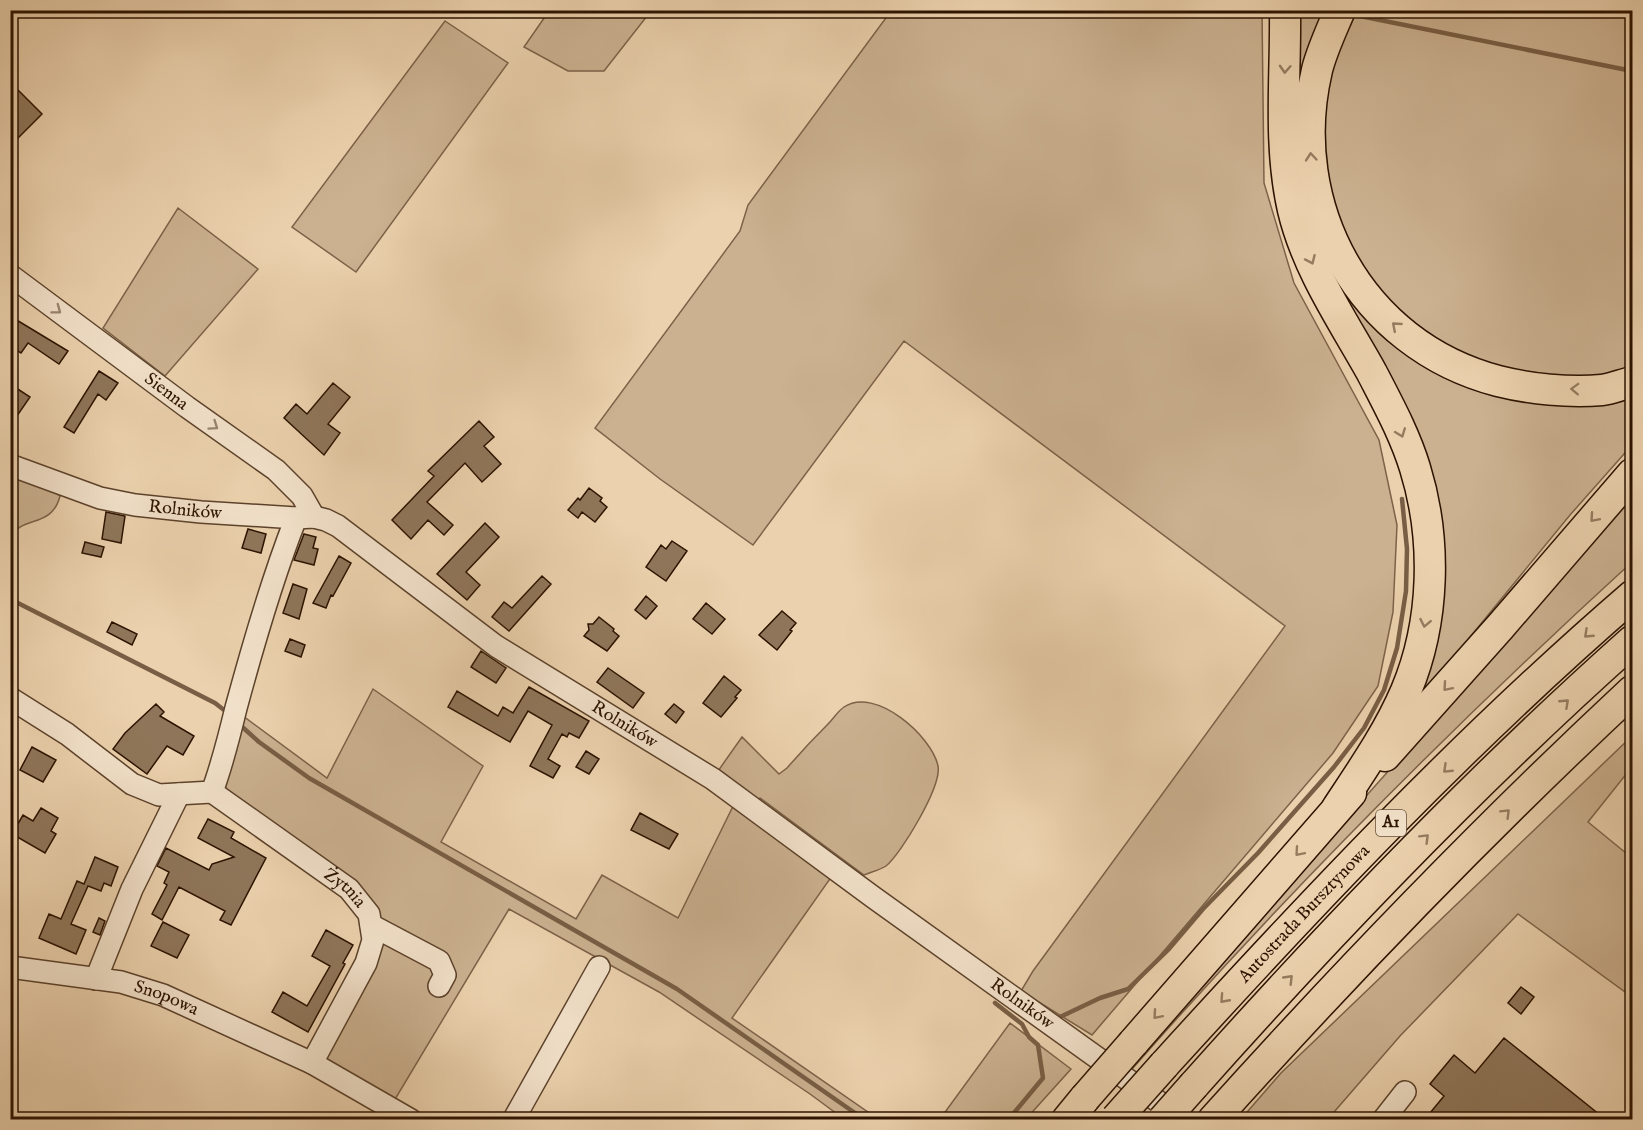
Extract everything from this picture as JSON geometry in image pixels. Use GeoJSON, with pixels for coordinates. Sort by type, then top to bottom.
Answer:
{"type":"FeatureCollection","features":[{"type":"Feature","properties":{"kind":"highway"},"geometry":{"type":"LineString","coordinates":[[1285,10],[1285,158],[1293,210],[1309,259],[1400,428],[1415,468],[1425,512],[1430,561],[1428,604],[1420,647],[1407,688],[1391,722],[1337,808]]}},
{"type":"Feature","properties":{"kind":"highway"},"geometry":{"type":"LineString","coordinates":[[1340,10],[1317,69],[1311,113],[1310,157],[1318,202],[1333,245],[1366,298],[1398,328],[1435,356],[1479,376],[1527,388],[1603,390],[1632,382]]}},
{"type":"Feature","properties":{"kind":"highway"},"geometry":{"type":"LineString","coordinates":[[1076,1108],[1632,474]]}},
{"type":"Feature","properties":{"kind":"highway","name":"Autostrada Bursztynowa"},"geometry":{"type":"LineString","coordinates":[[1115,1119],[1287,929],[1415,799],[1632,596]]}},
{"type":"Feature","properties":{"kind":"highway","name":"Autostrada Bursztynowa"},"geometry":{"type":"LineString","coordinates":[[1163,1119],[1281,988],[1449,814],[1632,641]]}},
{"type":"Feature","properties":{"kind":"highway"},"geometry":{"type":"LineString","coordinates":[[1219,1113],[1375,943],[1571,748],[1632,691]]}},
{"type":"Feature","properties":{"kind":"highway"},"geometry":{"type":"LineString","coordinates":[[1571,748],[1632,706]]}},
{"type":"Feature","properties":{"kind":"street","name":"Sienna"},"geometry":{"type":"LineString","coordinates":[[10,275],[187,407],[276,470],[302,496],[305,517]]}},
{"type":"Feature","properties":{"kind":"street","name":"Rolników"},"geometry":{"type":"LineString","coordinates":[[10,465],[92,495],[135,505],[201,512],[305,517],[326,520],[338,526],[496,646],[713,779],[873,897],[1184,1119]]}},
{"type":"Feature","properties":{"kind":"street"},"geometry":{"type":"LineString","coordinates":[[10,698],[67,734],[132,784],[159,795],[212,792],[223,763],[269,598],[305,517]]}},
{"type":"Feature","properties":{"kind":"street","name":"Żytnia"},"geometry":{"type":"LineString","coordinates":[[212,792],[349,889],[369,914],[373,940],[366,963],[312,1063]]}},
{"type":"Feature","properties":{"kind":"street"},"geometry":{"type":"LineString","coordinates":[[96,979],[132,889],[179,794]]}},
{"type":"Feature","properties":{"kind":"street"},"geometry":{"type":"LineString","coordinates":[[371,925],[442,957],[445,975],[439,986]]}},
{"type":"Feature","properties":{"kind":"street","name":"Snopowa"},"geometry":{"type":"LineString","coordinates":[[10,967],[121,982],[163,995],[312,1063],[411,1119]]}},
{"type":"Feature","properties":{"kind":"street"},"geometry":{"type":"LineString","coordinates":[[518,1119],[515,1117],[598,967]]}},
{"type":"Feature","properties":{"kind":"street"},"geometry":{"type":"LineString","coordinates":[[1383,1119],[1405,1092]]}},
{"type":"Feature","properties":{"kind":"shaded area"},"geometry":{"type":"Polygon","coordinates":[[[549,11],[651,11],[604,71],[568,71],[524,47],[549,11]]]}},
{"type":"Feature","properties":{"kind":"shaded area"},"geometry":{"type":"Polygon","coordinates":[[[891,11],[1262,11],[1264,183],[1294,283],[1379,440],[1397,525],[1393,612],[1378,686],[1333,753],[1092,1035],[1021,991],[1033,971],[1285,626],[904,341],[753,545],[660,479],[595,428],[740,231],[748,205],[891,11]]]}},
{"type":"Feature","properties":{"kind":"shaded area"},"geometry":{"type":"Polygon","coordinates":[[[1297,11],[1329,11],[1306,190],[1429,362],[1632,391],[1632,445],[1570,515],[1425,692],[1419,689],[1442,552],[1333,282],[1297,175],[1297,11]]]}},
{"type":"Feature","properties":{"kind":"shaded area"},"geometry":{"type":"Polygon","coordinates":[[[1352,11],[1632,11],[1632,370],[1597,379],[1544,379],[1490,367],[1414,328],[1381,297],[1340,235],[1319,152],[1324,75],[1352,11]]]}},
{"type":"Feature","properties":{"kind":"shaded area"},"geometry":{"type":"Polygon","coordinates":[[[445,21],[508,63],[356,272],[292,227],[445,21]]]}},
{"type":"Feature","properties":{"kind":"shaded area"},"geometry":{"type":"Polygon","coordinates":[[[178,208],[258,269],[165,376],[103,328],[178,208]]]}},
{"type":"Feature","properties":{"kind":"shaded area"},"geometry":{"type":"Polygon","coordinates":[[[11,476],[50,488],[60,496],[50,513],[21,526],[11,538],[11,476]]]}},
{"type":"Feature","properties":{"kind":"shaded area"},"geometry":{"type":"Polygon","coordinates":[[[1632,498],[1632,562],[1502,683],[1376,808],[1192,1001],[1133,1068],[1127,1064],[1632,498]]]}},
{"type":"Feature","properties":{"kind":"shaded area"},"geometry":{"type":"Polygon","coordinates":[[[373,689],[483,766],[441,842],[576,919],[602,875],[678,918],[741,790],[718,771],[742,737],[779,774],[844,707],[857,702],[871,703],[900,717],[914,729],[934,754],[938,776],[919,819],[901,848],[886,866],[864,875],[760,798],[749,812],[832,876],[732,1018],[878,1119],[844,1119],[659,992],[509,909],[388,1111],[314,1070],[371,965],[372,909],[225,789],[243,716],[327,778],[373,689]]]}},
{"type":"Feature","properties":{"kind":"shaded area"},"geometry":{"type":"Polygon","coordinates":[[[1632,736],[1632,771],[1627,773],[1588,822],[1632,858],[1632,997],[1518,914],[1400,1036],[1328,1119],[1241,1119],[1281,1073],[1632,736]]]}},
{"type":"Feature","properties":{"kind":"shaded area"},"geometry":{"type":"Polygon","coordinates":[[[1010,1023],[1071,1069],[1026,1119],[940,1119],[1010,1023]]]}},
{"type":"Feature","properties":{"kind":"building"},"geometry":{"type":"Polygon","coordinates":[[[18,90],[42,114],[10,146],[10,98],[18,90]]]}},
{"type":"Feature","properties":{"kind":"building"},"geometry":{"type":"Polygon","coordinates":[[[10,316],[68,351],[59,364],[28,343],[21,353],[10,346],[10,316]]]}},
{"type":"Feature","properties":{"kind":"building"},"geometry":{"type":"Polygon","coordinates":[[[99,371],[118,383],[106,400],[98,394],[74,433],[64,427],[99,371]]]}},
{"type":"Feature","properties":{"kind":"building"},"geometry":{"type":"Polygon","coordinates":[[[333,383],[350,397],[328,424],[340,433],[324,455],[284,418],[296,404],[307,414],[333,383]]]}},
{"type":"Feature","properties":{"kind":"building"},"geometry":{"type":"Polygon","coordinates":[[[10,384],[30,397],[10,426],[10,384]]]}},
{"type":"Feature","properties":{"kind":"building"},"geometry":{"type":"Polygon","coordinates":[[[479,421],[494,437],[484,446],[501,464],[482,482],[465,463],[427,502],[453,525],[444,535],[428,520],[411,539],[392,520],[434,476],[428,471],[479,421]]]}},
{"type":"Feature","properties":{"kind":"building"},"geometry":{"type":"Polygon","coordinates":[[[589,488],[602,498],[600,501],[607,507],[595,522],[582,512],[578,518],[568,510],[589,488]]]}},
{"type":"Feature","properties":{"kind":"building"},"geometry":{"type":"Polygon","coordinates":[[[106,512],[125,516],[121,543],[102,539],[106,512]]]}},
{"type":"Feature","properties":{"kind":"building"},"geometry":{"type":"Polygon","coordinates":[[[485,523],[499,537],[466,572],[480,585],[467,600],[437,574],[485,523]]]}},
{"type":"Feature","properties":{"kind":"building"},"geometry":{"type":"Polygon","coordinates":[[[248,529],[266,534],[261,553],[242,548],[248,529]]]}},
{"type":"Feature","properties":{"kind":"building"},"geometry":{"type":"Polygon","coordinates":[[[304,534],[316,537],[313,548],[318,549],[314,565],[294,560],[304,534]]]}},
{"type":"Feature","properties":{"kind":"building"},"geometry":{"type":"Polygon","coordinates":[[[672,541],[687,551],[666,581],[646,567],[661,545],[666,549],[672,541]]]}},
{"type":"Feature","properties":{"kind":"building"},"geometry":{"type":"Polygon","coordinates":[[[85,542],[104,547],[101,557],[82,553],[85,542]]]}},
{"type":"Feature","properties":{"kind":"building"},"geometry":{"type":"Polygon","coordinates":[[[339,556],[351,563],[333,596],[331,595],[326,608],[313,603],[339,556]]]}},
{"type":"Feature","properties":{"kind":"building"},"geometry":{"type":"Polygon","coordinates":[[[542,576],[551,584],[509,631],[492,617],[504,602],[512,608],[542,576]]]}},
{"type":"Feature","properties":{"kind":"building"},"geometry":{"type":"Polygon","coordinates":[[[293,584],[307,589],[299,619],[283,613],[293,584]]]}},
{"type":"Feature","properties":{"kind":"building"},"geometry":{"type":"Polygon","coordinates":[[[646,596],[657,606],[646,619],[635,610],[646,596]]]}},
{"type":"Feature","properties":{"kind":"building"},"geometry":{"type":"Polygon","coordinates":[[[706,603],[725,619],[712,634],[693,619],[706,603]]]}},
{"type":"Feature","properties":{"kind":"building"},"geometry":{"type":"Polygon","coordinates":[[[782,611],[796,623],[777,650],[759,635],[782,611]]]}},
{"type":"Feature","properties":{"kind":"building"},"geometry":{"type":"Polygon","coordinates":[[[599,617],[619,636],[607,651],[584,636],[589,630],[588,624],[593,624],[599,617]]]}},
{"type":"Feature","properties":{"kind":"building"},"geometry":{"type":"Polygon","coordinates":[[[112,622],[137,634],[132,645],[107,632],[112,622]]]}},
{"type":"Feature","properties":{"kind":"building"},"geometry":{"type":"Polygon","coordinates":[[[290,639],[305,645],[301,657],[285,651],[290,639]]]}},
{"type":"Feature","properties":{"kind":"building"},"geometry":{"type":"Polygon","coordinates":[[[481,651],[506,668],[496,683],[471,667],[481,651]]]}},
{"type":"Feature","properties":{"kind":"building"},"geometry":{"type":"Polygon","coordinates":[[[608,668],[644,693],[633,708],[597,682],[608,668]]]}},
{"type":"Feature","properties":{"kind":"building"},"geometry":{"type":"Polygon","coordinates":[[[724,676],[741,690],[721,717],[703,703],[724,676]]]}},
{"type":"Feature","properties":{"kind":"building"},"geometry":{"type":"Polygon","coordinates":[[[529,687],[589,721],[579,738],[569,733],[567,737],[562,734],[548,759],[560,766],[553,778],[530,766],[552,725],[528,711],[510,742],[448,707],[457,691],[498,716],[503,707],[513,713],[529,687]]]}},
{"type":"Feature","properties":{"kind":"building"},"geometry":{"type":"Polygon","coordinates":[[[156,704],[164,712],[160,716],[194,736],[183,755],[167,746],[147,774],[113,749],[125,733],[156,704]]]}},
{"type":"Feature","properties":{"kind":"building"},"geometry":{"type":"Polygon","coordinates":[[[674,704],[684,712],[676,723],[665,714],[674,704]]]}},
{"type":"Feature","properties":{"kind":"building"},"geometry":{"type":"Polygon","coordinates":[[[32,747],[56,760],[43,782],[20,770],[32,747]]]}},
{"type":"Feature","properties":{"kind":"building"},"geometry":{"type":"Polygon","coordinates":[[[586,751],[599,759],[589,774],[576,767],[586,751]]]}},
{"type":"Feature","properties":{"kind":"building"},"geometry":{"type":"Polygon","coordinates":[[[41,808],[58,818],[51,831],[56,834],[45,853],[12,834],[23,815],[33,821],[41,808]]]}},
{"type":"Feature","properties":{"kind":"building"},"geometry":{"type":"Polygon","coordinates":[[[640,813],[678,834],[669,849],[631,830],[640,813]]]}},
{"type":"Feature","properties":{"kind":"building"},"geometry":{"type":"Polygon","coordinates":[[[208,819],[234,832],[231,838],[266,858],[231,925],[220,920],[225,911],[179,887],[162,920],[152,914],[167,885],[164,883],[169,872],[157,866],[166,848],[209,870],[212,864],[234,857],[198,838],[208,819]]]}},
{"type":"Feature","properties":{"kind":"building"},"geometry":{"type":"Polygon","coordinates":[[[95,857],[118,867],[111,886],[104,883],[101,891],[88,886],[71,924],[86,930],[76,954],[39,938],[49,914],[61,919],[77,881],[84,884],[95,857]]]}},
{"type":"Feature","properties":{"kind":"building"},"geometry":{"type":"Polygon","coordinates":[[[99,918],[105,921],[100,935],[93,932],[99,918]]]}},
{"type":"Feature","properties":{"kind":"building"},"geometry":{"type":"Polygon","coordinates":[[[163,922],[189,935],[177,958],[151,946],[163,922]]]}},
{"type":"Feature","properties":{"kind":"building"},"geometry":{"type":"Polygon","coordinates":[[[326,930],[353,945],[308,1032],[272,1012],[283,992],[307,1006],[330,966],[312,956],[326,930]]]}},
{"type":"Feature","properties":{"kind":"building"},"geometry":{"type":"Polygon","coordinates":[[[1521,987],[1534,997],[1521,1014],[1508,1003],[1521,987]]]}},
{"type":"Feature","properties":{"kind":"building"},"geometry":{"type":"Polygon","coordinates":[[[1504,1038],[1605,1119],[1425,1119],[1444,1096],[1430,1084],[1454,1055],[1475,1073],[1504,1038]]]}},
{"type":"Feature","properties":{"kind":"waterway"},"geometry":{"type":"LineString","coordinates":[[1360,16],[1632,71]]}},
{"type":"Feature","properties":{"kind":"waterway"},"geometry":{"type":"LineString","coordinates":[[1060,1017],[1100,998],[1128,989],[1168,950],[1203,909],[1258,853],[1334,767],[1364,728],[1384,690],[1397,648],[1406,591],[1407,549],[1402,499]]}},
{"type":"Feature","properties":{"kind":"waterway"},"geometry":{"type":"LineString","coordinates":[[10,599],[215,703],[224,710]]}},
{"type":"Feature","properties":{"kind":"waterway"},"geometry":{"type":"LineString","coordinates":[[239,724],[259,742],[309,778],[677,989],[865,1120]]}},
{"type":"Feature","properties":{"kind":"waterway"},"geometry":{"type":"LineString","coordinates":[[995,1003],[1022,1024],[1029,1037],[1038,1045],[1043,1078],[1008,1120]]}}]}
